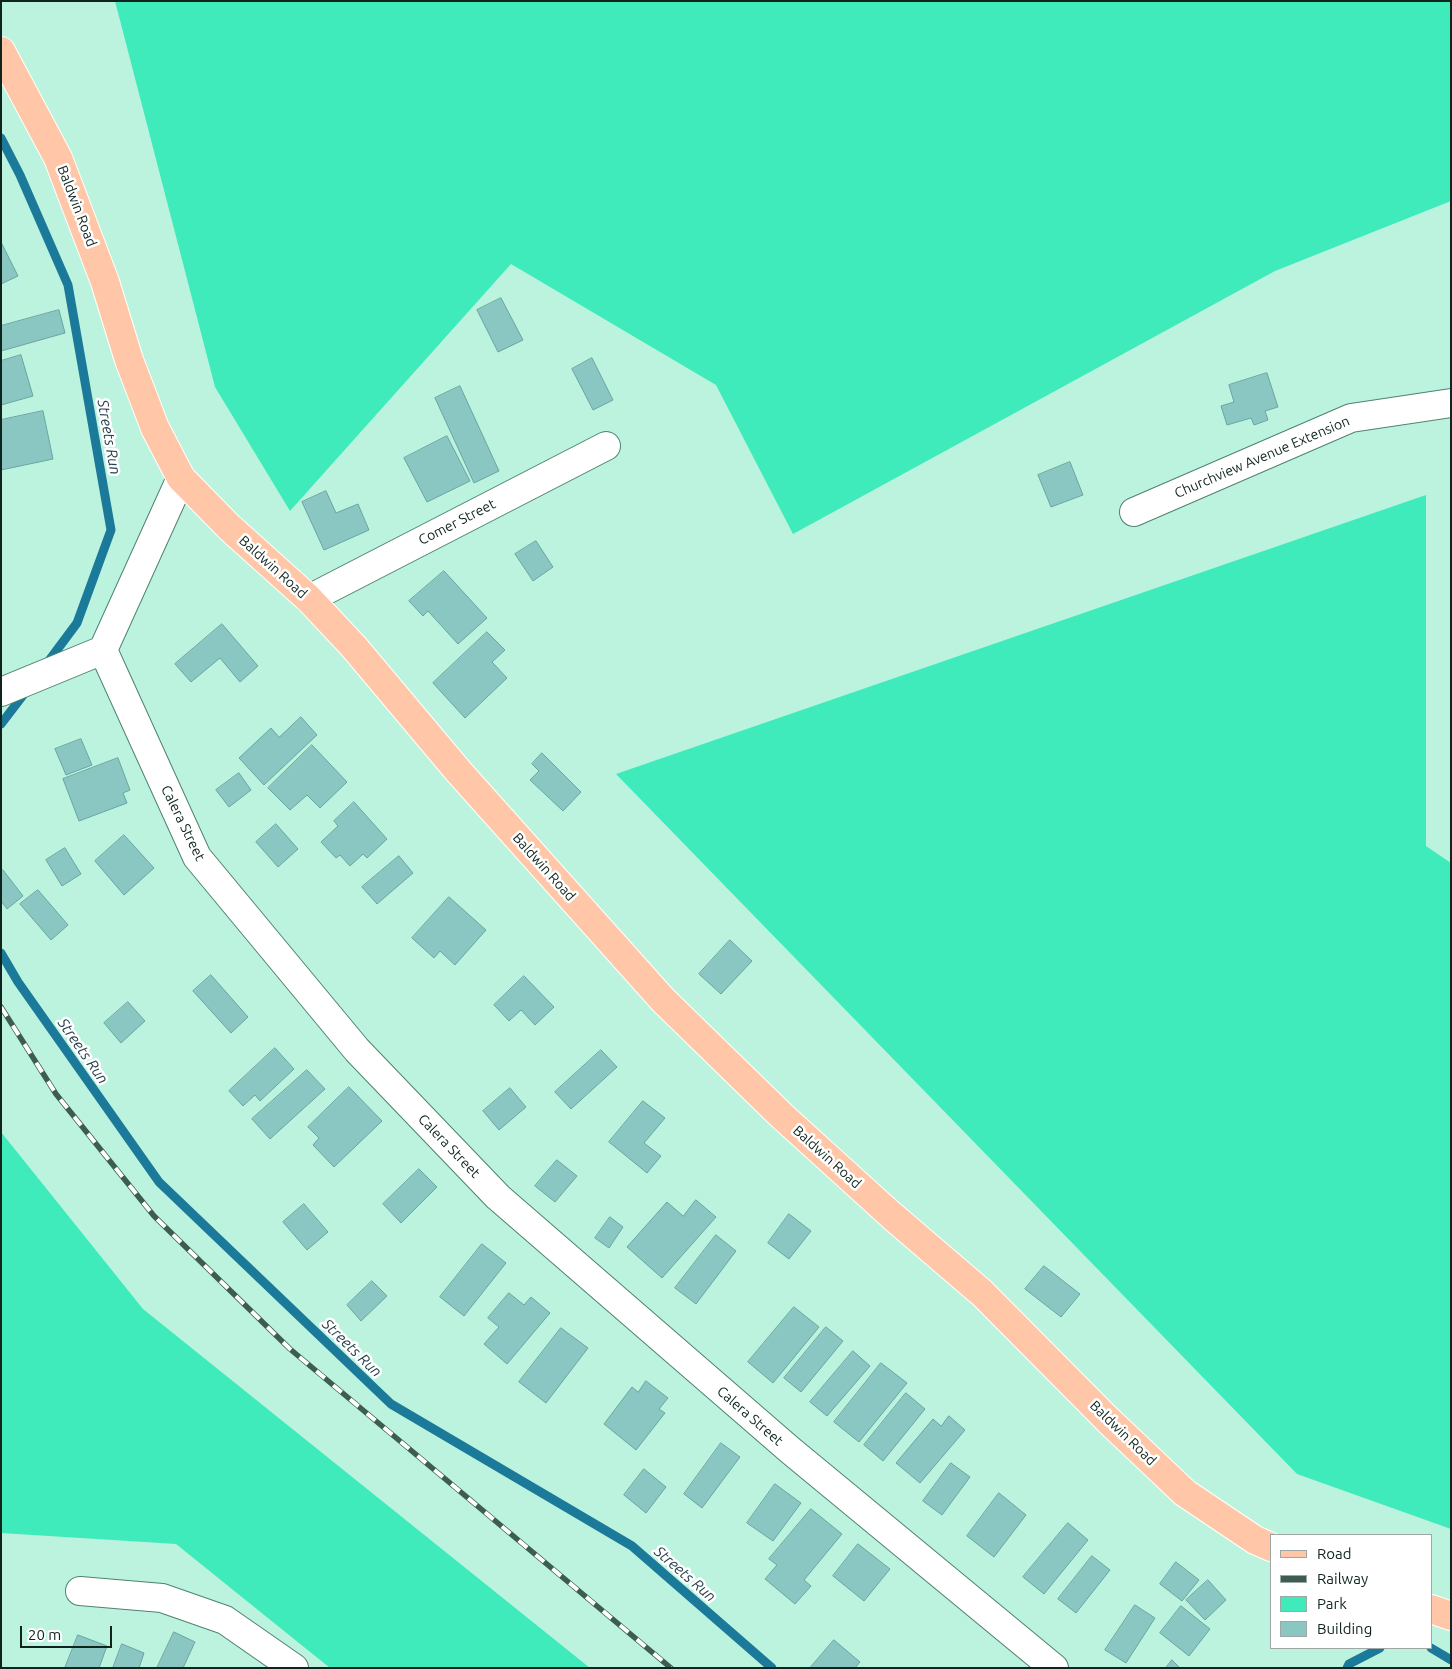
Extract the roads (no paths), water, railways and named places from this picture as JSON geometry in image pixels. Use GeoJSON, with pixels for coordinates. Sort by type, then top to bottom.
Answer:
{"type":"FeatureCollection","features":[{"type":"Feature","properties":{"kind":"main road","name":"Baldwin Road"},"geometry":{"type":"LineString","coordinates":[[1,51],[58,158],[105,282],[129,360],[155,428],[181,478],[229,527],[309,598],[354,647],[459,772],[663,1000],[782,1116],[891,1215],[982,1293],[1108,1420],[1185,1493],[1255,1540],[1270,1547]]}},
{"type":"Feature","properties":{"kind":"main road"},"geometry":{"type":"LineString","coordinates":[[1432,1609],[1451,1616]]}},
{"type":"Feature","properties":{"kind":"street","name":"Churchview Avenue Extension"},"geometry":{"type":"LineString","coordinates":[[1134,512],[1351,418],[1451,403]]}},
{"type":"Feature","properties":{"kind":"street","name":"Comer Street"},"geometry":{"type":"LineString","coordinates":[[309,598],[606,446]]}},
{"type":"Feature","properties":{"kind":"street"},"geometry":{"type":"LineString","coordinates":[[4,691],[103,650],[181,478]]}},
{"type":"Feature","properties":{"kind":"street","name":"Calera Street"},"geometry":{"type":"LineString","coordinates":[[103,650],[197,857],[357,1050],[498,1197],[790,1450],[1054,1668]]}},
{"type":"Feature","properties":{"kind":"street"},"geometry":{"type":"LineString","coordinates":[[80,1591],[162,1598],[226,1620],[294,1668]]}},
{"type":"Feature","properties":{"kind":"waterway","name":"Streets Run"},"geometry":{"type":"LineString","coordinates":[[1,138],[20,175],[68,285],[111,530],[77,623],[45,666]]}},
{"type":"Feature","properties":{"kind":"waterway","name":"Streets Run"},"geometry":{"type":"LineString","coordinates":[[1,724],[27,690]]}},
{"type":"Feature","properties":{"kind":"waterway","name":"Streets Run"},"geometry":{"type":"LineString","coordinates":[[1,953],[18,982],[159,1182],[391,1404],[632,1546],[772,1668]]}},
{"type":"Feature","properties":{"kind":"waterway","name":"Streets Run"},"geometry":{"type":"LineString","coordinates":[[1347,1668],[1349,1664],[1378,1649]]}},
{"type":"Feature","properties":{"kind":"waterway","name":"Streets Run"},"geometry":{"type":"LineString","coordinates":[[1432,1649],[1451,1660]]}},
{"type":"Feature","properties":{"kind":"railway"},"geometry":{"type":"LineString","coordinates":[[1,1007],[56,1094],[154,1216],[290,1349],[671,1668]]}}]}
